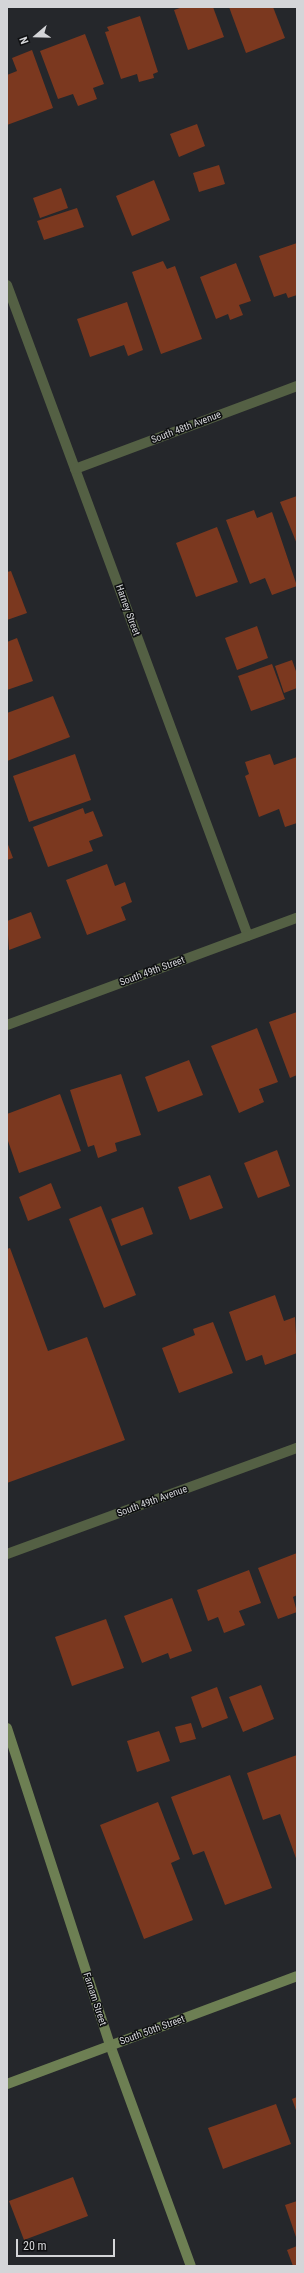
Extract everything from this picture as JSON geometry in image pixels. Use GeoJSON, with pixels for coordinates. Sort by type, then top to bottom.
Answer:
{"type":"FeatureCollection","features":[{"type":"Feature","properties":{"kind":"main road","name":"Farnam Street"},"geometry":{"type":"LineString","coordinates":[[7,1728],[110,2046],[191,2266]]}},
{"type":"Feature","properties":{"kind":"main road","name":"South 50th Street"},"geometry":{"type":"LineString","coordinates":[[7,2084],[297,1976]]}},
{"type":"Feature","properties":{"kind":"street","name":"Harney Street"},"geometry":{"type":"LineString","coordinates":[[7,285],[248,936]]}},
{"type":"Feature","properties":{"kind":"street","name":"South 48th Avenue"},"geometry":{"type":"LineString","coordinates":[[75,469],[297,386]]}},
{"type":"Feature","properties":{"kind":"street","name":"South 49th Street"},"geometry":{"type":"LineString","coordinates":[[7,1025],[297,918]]}},
{"type":"Feature","properties":{"kind":"street","name":"South 49th Avenue"},"geometry":{"type":"LineString","coordinates":[[7,1554],[297,1448]]}},
{"type":"Feature","properties":{"kind":"building"},"geometry":{"type":"Polygon","coordinates":[[[183,7],[213,7],[224,37],[188,50],[174,10],[183,7]]]}},
{"type":"Feature","properties":{"kind":"building"},"geometry":{"type":"Polygon","coordinates":[[[229,7],[273,7],[285,38],[246,53],[229,7]]]}},
{"type":"Feature","properties":{"kind":"building"},"geometry":{"type":"Polygon","coordinates":[[[140,16],[158,72],[153,74],[154,78],[139,82],[137,74],[121,79],[105,32],[109,31],[107,27],[140,16]]]}},
{"type":"Feature","properties":{"kind":"building"},"geometry":{"type":"Polygon","coordinates":[[[85,34],[104,84],[93,88],[97,99],[78,106],[73,94],[58,99],[40,51],[85,34]]]}},
{"type":"Feature","properties":{"kind":"building"},"geometry":{"type":"Polygon","coordinates":[[[32,50],[53,108],[7,125],[7,75],[17,71],[12,58],[32,50]]]}},
{"type":"Feature","properties":{"kind":"building"},"geometry":{"type":"Polygon","coordinates":[[[197,124],[205,146],[179,157],[170,134],[197,124]]]}},
{"type":"Feature","properties":{"kind":"building"},"geometry":{"type":"Polygon","coordinates":[[[219,165],[225,184],[199,192],[193,173],[219,165]]]}},
{"type":"Feature","properties":{"kind":"building"},"geometry":{"type":"Polygon","coordinates":[[[154,180],[170,220],[132,236],[116,196],[154,180]]]}},
{"type":"Feature","properties":{"kind":"building"},"geometry":{"type":"Polygon","coordinates":[[[61,188],[68,208],[40,218],[33,198],[61,188]]]}},
{"type":"Feature","properties":{"kind":"building"},"geometry":{"type":"Polygon","coordinates":[[[77,208],[84,227],[44,240],[37,221],[77,208]]]}},
{"type":"Feature","properties":{"kind":"building"},"geometry":{"type":"Polygon","coordinates":[[[297,243],[297,295],[288,298],[286,293],[274,297],[259,256],[297,243]]]}},
{"type":"Feature","properties":{"kind":"building"},"geometry":{"type":"Polygon","coordinates":[[[163,261],[167,269],[175,266],[202,339],[161,354],[132,272],[163,261]]]}},
{"type":"Feature","properties":{"kind":"building"},"geometry":{"type":"Polygon","coordinates":[[[236,263],[251,301],[239,305],[243,315],[230,320],[228,314],[216,319],[200,277],[236,263]]]}},
{"type":"Feature","properties":{"kind":"building"},"geometry":{"type":"Polygon","coordinates":[[[127,302],[143,350],[128,356],[124,345],[90,357],[77,319],[127,302]]]}},
{"type":"Feature","properties":{"kind":"building"},"geometry":{"type":"Polygon","coordinates":[[[297,496],[297,544],[280,502],[297,496]]]}},
{"type":"Feature","properties":{"kind":"building"},"geometry":{"type":"Polygon","coordinates":[[[254,510],[257,518],[272,512],[297,586],[272,595],[265,578],[250,584],[226,520],[254,510]]]}},
{"type":"Feature","properties":{"kind":"building"},"geometry":{"type":"Polygon","coordinates":[[[217,527],[238,582],[196,597],[176,543],[217,527]]]}},
{"type":"Feature","properties":{"kind":"building"},"geometry":{"type":"Polygon","coordinates":[[[11,571],[27,613],[7,620],[7,572],[11,571]]]}},
{"type":"Feature","properties":{"kind":"building"},"geometry":{"type":"Polygon","coordinates":[[[257,626],[268,658],[237,670],[225,638],[257,626]]]}},
{"type":"Feature","properties":{"kind":"building"},"geometry":{"type":"Polygon","coordinates":[[[17,638],[33,681],[7,690],[7,642],[17,638]]]}},
{"type":"Feature","properties":{"kind":"building"},"geometry":{"type":"Polygon","coordinates":[[[292,660],[297,674],[297,688],[284,693],[275,666],[292,660]]]}},
{"type":"Feature","properties":{"kind":"building"},"geometry":{"type":"Polygon","coordinates":[[[272,664],[285,699],[251,711],[238,676],[272,664]]]}},
{"type":"Feature","properties":{"kind":"building"},"geometry":{"type":"Polygon","coordinates":[[[53,696],[70,737],[7,761],[7,713],[53,696]]]}},
{"type":"Feature","properties":{"kind":"building"},"geometry":{"type":"Polygon","coordinates":[[[75,754],[91,800],[29,822],[13,776],[75,754]]]}},
{"type":"Feature","properties":{"kind":"building"},"geometry":{"type":"Polygon","coordinates":[[[270,754],[274,765],[297,757],[297,823],[285,827],[279,809],[259,817],[245,776],[249,774],[245,762],[270,754]]]}},
{"type":"Feature","properties":{"kind":"building"},"geometry":{"type":"Polygon","coordinates":[[[83,808],[85,814],[93,811],[103,836],[89,841],[93,851],[48,867],[33,827],[83,808]]]}},
{"type":"Feature","properties":{"kind":"building"},"geometry":{"type":"Polygon","coordinates":[[[7,842],[13,858],[7,860],[7,842]]]}},
{"type":"Feature","properties":{"kind":"building"},"geometry":{"type":"Polygon","coordinates":[[[107,864],[115,886],[125,882],[132,902],[121,907],[126,920],[87,935],[66,880],[107,864]]]}},
{"type":"Feature","properties":{"kind":"building"},"geometry":{"type":"Polygon","coordinates":[[[31,912],[41,938],[9,950],[7,921],[31,912]]]}},
{"type":"Feature","properties":{"kind":"building"},"geometry":{"type":"Polygon","coordinates":[[[297,1012],[297,1075],[290,1078],[269,1022],[297,1012]]]}},
{"type":"Feature","properties":{"kind":"building"},"geometry":{"type":"Polygon","coordinates":[[[257,1028],[278,1082],[259,1089],[264,1102],[239,1113],[211,1046],[257,1028]]]}},
{"type":"Feature","properties":{"kind":"building"},"geometry":{"type":"Polygon","coordinates":[[[189,1060],[203,1095],[158,1112],[145,1077],[189,1060]]]}},
{"type":"Feature","properties":{"kind":"building"},"geometry":{"type":"Polygon","coordinates":[[[121,1074],[141,1135],[115,1143],[117,1151],[98,1158],[94,1145],[88,1147],[70,1090],[121,1074]]]}},
{"type":"Feature","properties":{"kind":"building"},"geometry":{"type":"Polygon","coordinates":[[[60,1094],[81,1151],[19,1173],[7,1138],[7,1114],[60,1094]]]}},
{"type":"Feature","properties":{"kind":"building"},"geometry":{"type":"Polygon","coordinates":[[[277,1150],[290,1186],[258,1198],[244,1163],[277,1150]]]}},
{"type":"Feature","properties":{"kind":"building"},"geometry":{"type":"Polygon","coordinates":[[[210,1175],[223,1208],[190,1220],[178,1187],[210,1175]]]}},
{"type":"Feature","properties":{"kind":"building"},"geometry":{"type":"Polygon","coordinates":[[[51,1183],[61,1208],[28,1221],[19,1197],[51,1183]]]}},
{"type":"Feature","properties":{"kind":"building"},"geometry":{"type":"Polygon","coordinates":[[[101,1206],[136,1295],[104,1308],[69,1219],[101,1206]]]}},
{"type":"Feature","properties":{"kind":"building"},"geometry":{"type":"Polygon","coordinates":[[[143,1207],[153,1234],[121,1246],[111,1219],[143,1207]]]}},
{"type":"Feature","properties":{"kind":"building"},"geometry":{"type":"Polygon","coordinates":[[[10,1248],[48,1351],[87,1337],[125,1440],[7,1483],[7,1249],[10,1248]]]}},
{"type":"Feature","properties":{"kind":"building"},"geometry":{"type":"Polygon","coordinates":[[[275,1295],[284,1321],[295,1317],[297,1353],[265,1365],[262,1355],[246,1361],[229,1312],[275,1295]]]}},
{"type":"Feature","properties":{"kind":"building"},"geometry":{"type":"Polygon","coordinates":[[[213,1322],[233,1373],[179,1393],[162,1348],[195,1335],[193,1329],[213,1322]]]}},
{"type":"Feature","properties":{"kind":"building"},"geometry":{"type":"Polygon","coordinates":[[[297,1553],[297,1595],[293,1597],[297,1612],[278,1619],[258,1568],[297,1553]]]}},
{"type":"Feature","properties":{"kind":"building"},"geometry":{"type":"Polygon","coordinates":[[[249,1570],[261,1603],[239,1611],[245,1625],[224,1633],[218,1617],[208,1621],[197,1590],[249,1570]]]}},
{"type":"Feature","properties":{"kind":"building"},"geometry":{"type":"Polygon","coordinates":[[[172,1598],[192,1651],[170,1659],[168,1653],[142,1663],[124,1616],[172,1598]]]}},
{"type":"Feature","properties":{"kind":"building"},"geometry":{"type":"Polygon","coordinates":[[[106,1619],[124,1668],[72,1686],[55,1637],[106,1619]]]}},
{"type":"Feature","properties":{"kind":"building"},"geometry":{"type":"Polygon","coordinates":[[[261,1685],[274,1719],[243,1732],[229,1697],[261,1685]]]}},
{"type":"Feature","properties":{"kind":"building"},"geometry":{"type":"Polygon","coordinates":[[[217,1687],[228,1718],[202,1728],[191,1697],[217,1687]]]}},
{"type":"Feature","properties":{"kind":"building"},"geometry":{"type":"Polygon","coordinates":[[[191,1723],[196,1739],[180,1743],[175,1727],[191,1723]]]}},
{"type":"Feature","properties":{"kind":"building"},"geometry":{"type":"Polygon","coordinates":[[[159,1731],[170,1761],[137,1772],[127,1741],[159,1731]]]}},
{"type":"Feature","properties":{"kind":"building"},"geometry":{"type":"Polygon","coordinates":[[[297,1755],[297,1861],[280,1814],[263,1820],[247,1773],[297,1755]]]}},
{"type":"Feature","properties":{"kind":"building"},"geometry":{"type":"Polygon","coordinates":[[[230,1775],[272,1888],[225,1905],[204,1851],[193,1855],[171,1797],[230,1775]]]}},
{"type":"Feature","properties":{"kind":"building"},"geometry":{"type":"Polygon","coordinates":[[[158,1802],[180,1859],[171,1863],[193,1920],[144,1939],[100,1825],[158,1802]]]}},
{"type":"Feature","properties":{"kind":"building"},"geometry":{"type":"Polygon","coordinates":[[[297,2097],[297,2113],[292,2099],[297,2097]]]}},
{"type":"Feature","properties":{"kind":"building"},"geometry":{"type":"Polygon","coordinates":[[[276,2104],[291,2144],[223,2169],[208,2128],[276,2104]]]}},
{"type":"Feature","properties":{"kind":"building"},"geometry":{"type":"Polygon","coordinates":[[[73,2177],[88,2216],[24,2240],[9,2201],[73,2177]]]}},
{"type":"Feature","properties":{"kind":"building"},"geometry":{"type":"Polygon","coordinates":[[[297,2201],[297,2240],[285,2205],[297,2201]]]}},
{"type":"Feature","properties":{"kind":"building"},"geometry":{"type":"Polygon","coordinates":[[[297,2246],[297,2266],[293,2266],[287,2250],[297,2246]]]}}]}
